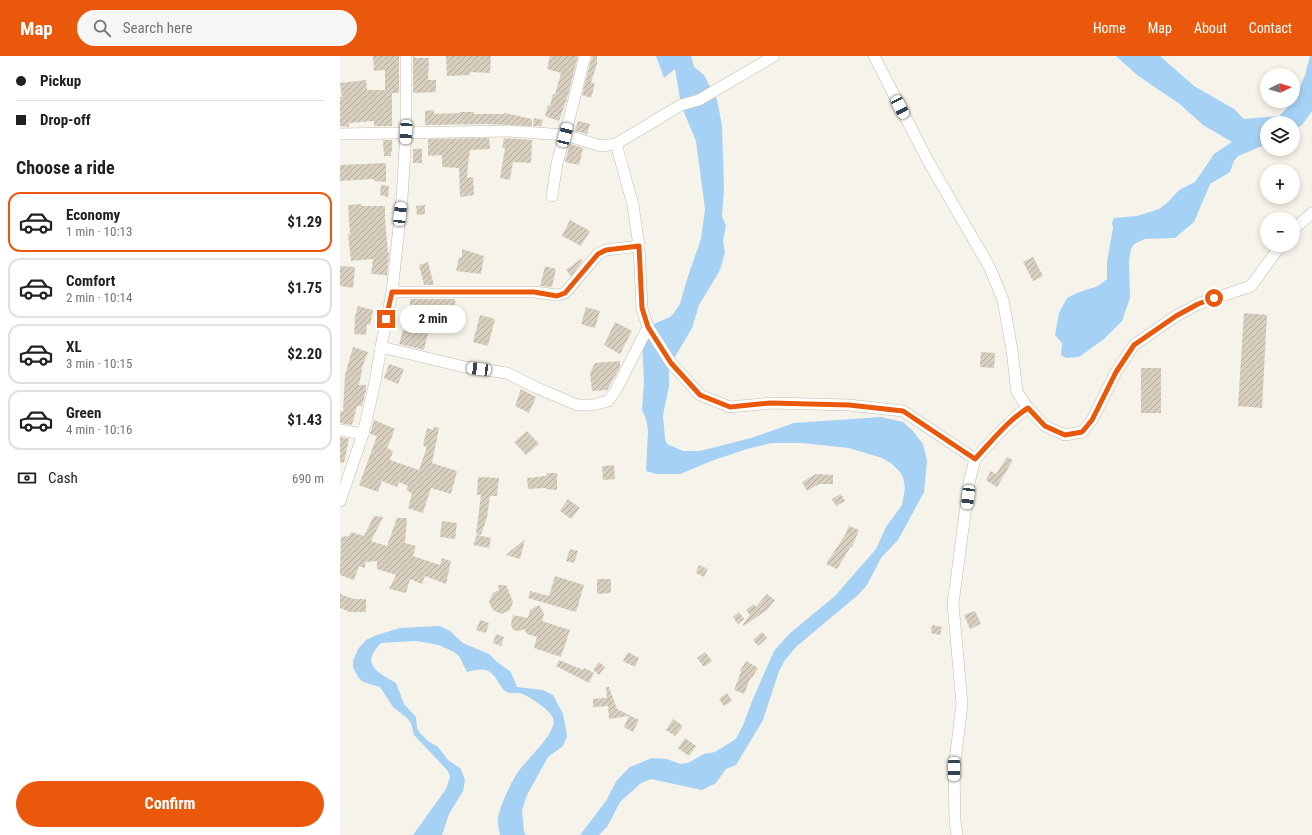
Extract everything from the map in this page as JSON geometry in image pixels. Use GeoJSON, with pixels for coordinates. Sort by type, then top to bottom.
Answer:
{"type":"FeatureCollection","features":[{"type":"Feature","properties":{"kind":"street"},"geometry":{"type":"LineString","coordinates":[[340,501],[363,434],[375,382],[380,346],[392,292],[402,198],[406,132],[406,56]]}},
{"type":"Feature","properties":{"kind":"street"},"geometry":{"type":"LineString","coordinates":[[552,196],[556,163],[586,56]]}},
{"type":"Feature","properties":{"kind":"street"},"geometry":{"type":"LineString","coordinates":[[340,134],[509,131],[565,135],[601,146],[616,144],[681,105],[699,100],[774,56]]}},
{"type":"Feature","properties":{"kind":"street"},"geometry":{"type":"LineString","coordinates":[[874,56],[927,158],[990,268],[1003,300],[1018,392],[1028,408],[1045,426],[1065,435],[1082,432],[1092,420],[1116,372],[1134,345],[1176,316],[1198,304],[1251,286],[1276,252]]}},
{"type":"Feature","properties":{"kind":"street"},"geometry":{"type":"LineString","coordinates":[[616,144],[633,205],[639,246],[642,308],[648,327],[671,363],[700,395],[730,407],[770,403],[849,405],[903,411],[975,459]]}},
{"type":"Feature","properties":{"kind":"street"},"geometry":{"type":"LineString","coordinates":[[1300,224],[1312,213]]}},
{"type":"Feature","properties":{"kind":"street"},"geometry":{"type":"LineString","coordinates":[[392,292],[534,292],[557,296],[565,293],[598,254],[606,250],[639,246]]}},
{"type":"Feature","properties":{"kind":"street"},"geometry":{"type":"LineString","coordinates":[[380,346],[465,367],[507,373],[577,405],[593,405],[608,401],[616,390],[648,327]]}},
{"type":"Feature","properties":{"kind":"street"},"geometry":{"type":"LineString","coordinates":[[958,835],[955,821],[954,769],[962,704],[953,604],[969,483],[975,459],[1002,430],[1020,413],[1028,408]]}},
{"type":"Feature","properties":{"kind":"street"},"geometry":{"type":"LineString","coordinates":[[340,430],[363,434]]}},
{"type":"Feature","properties":{"kind":"water"},"geometry":{"type":"Polygon","coordinates":[[[656,56],[691,56],[694,67],[704,75],[717,100],[722,125],[724,188],[722,216],[726,226],[723,241],[725,252],[720,270],[699,305],[692,328],[669,367],[669,386],[663,415],[665,439],[667,444],[683,451],[700,451],[751,438],[794,423],[881,417],[903,422],[912,430],[923,444],[927,461],[924,492],[898,540],[881,558],[867,585],[858,595],[797,646],[785,660],[779,671],[763,720],[736,765],[726,769],[716,783],[702,790],[651,779],[641,783],[620,802],[607,827],[599,835],[580,835],[606,801],[617,780],[630,767],[652,758],[666,759],[681,764],[688,763],[704,754],[715,752],[736,739],[774,651],[789,634],[835,596],[876,549],[886,527],[902,505],[905,488],[903,477],[900,472],[892,464],[882,458],[849,448],[802,443],[771,443],[747,449],[714,460],[680,474],[656,474],[646,471],[648,431],[646,419],[642,410],[644,382],[642,341],[645,331],[654,324],[670,317],[680,304],[701,239],[705,209],[696,141],[681,105],[675,69],[664,78],[656,56]]]}},
{"type":"Feature","properties":{"kind":"water"},"geometry":{"type":"Polygon","coordinates":[[[1116,56],[1160,56],[1194,86],[1234,109],[1244,119],[1260,118],[1260,147],[1238,156],[1234,161],[1230,172],[1210,184],[1194,222],[1175,238],[1145,239],[1134,244],[1131,249],[1129,261],[1130,298],[1122,321],[1104,339],[1079,357],[1066,358],[1061,355],[1062,343],[1055,335],[1059,313],[1067,298],[1098,286],[1107,279],[1107,262],[1114,218],[1137,216],[1159,209],[1179,190],[1195,182],[1214,154],[1232,142],[1203,125],[1181,105],[1137,75],[1116,56]]]}},
{"type":"Feature","properties":{"kind":"water"},"geometry":{"type":"Polygon","coordinates":[[[1310,56],[1312,56],[1312,111],[1300,126],[1300,116],[1279,116],[1287,108],[1300,108],[1300,87],[1310,56]]]}},
{"type":"Feature","properties":{"kind":"water"},"geometry":{"type":"Polygon","coordinates":[[[440,626],[450,631],[463,643],[489,654],[511,672],[517,687],[543,690],[553,695],[563,714],[567,736],[563,746],[548,757],[527,795],[522,810],[524,832],[526,835],[500,835],[498,817],[509,788],[515,777],[551,730],[554,724],[551,714],[528,696],[519,693],[506,692],[491,672],[487,670],[484,669],[467,672],[459,656],[439,645],[416,641],[381,643],[375,650],[372,657],[374,667],[377,671],[396,683],[404,704],[416,717],[417,728],[420,733],[428,741],[438,747],[448,760],[461,769],[465,780],[463,791],[449,814],[442,835],[413,835],[446,789],[450,777],[448,771],[414,735],[411,723],[393,707],[380,687],[363,682],[358,677],[353,667],[353,661],[358,649],[366,640],[377,635],[400,628],[440,626]]]}},
{"type":"Feature","properties":{"kind":"building"},"geometry":{"type":"Polygon","coordinates":[[[373,56],[399,56],[399,93],[392,93],[392,126],[374,126],[374,121],[349,123],[349,127],[340,126],[340,97],[342,97],[340,83],[366,80],[367,90],[385,90],[385,70],[374,71],[373,56]]]}},
{"type":"Feature","properties":{"kind":"building"},"geometry":{"type":"Polygon","coordinates":[[[413,56],[415,56],[415,58],[429,58],[428,80],[436,80],[436,92],[413,93],[413,56]]]}},
{"type":"Feature","properties":{"kind":"building"},"geometry":{"type":"Polygon","coordinates":[[[446,56],[491,56],[490,73],[470,72],[470,75],[447,76],[446,56]]]}},
{"type":"Feature","properties":{"kind":"building"},"geometry":{"type":"Polygon","coordinates":[[[550,56],[578,56],[568,95],[559,121],[545,116],[548,105],[550,106],[553,94],[555,95],[561,73],[547,69],[550,56]]]}},
{"type":"Feature","properties":{"kind":"building"},"geometry":{"type":"Polygon","coordinates":[[[592,56],[597,56],[597,64],[591,82],[595,84],[591,98],[582,95],[592,56]]]}},
{"type":"Feature","properties":{"kind":"building"},"geometry":{"type":"Polygon","coordinates":[[[434,110],[434,114],[459,112],[474,112],[474,114],[504,113],[532,119],[532,126],[487,124],[425,125],[425,111],[434,110]]]}},
{"type":"Feature","properties":{"kind":"building"},"geometry":{"type":"Polygon","coordinates":[[[534,118],[543,120],[541,126],[533,126],[534,118]]]}},
{"type":"Feature","properties":{"kind":"building"},"geometry":{"type":"Polygon","coordinates":[[[578,121],[590,124],[587,134],[575,131],[578,121]]]}},
{"type":"Feature","properties":{"kind":"building"},"geometry":{"type":"Polygon","coordinates":[[[489,138],[490,149],[470,150],[467,178],[473,177],[474,195],[460,197],[459,168],[442,167],[442,155],[428,156],[428,139],[489,138]]]}},
{"type":"Feature","properties":{"kind":"building"},"geometry":{"type":"Polygon","coordinates":[[[504,138],[532,140],[531,163],[513,162],[510,180],[500,178],[505,148],[502,148],[504,138]]]}},
{"type":"Feature","properties":{"kind":"building"},"geometry":{"type":"Polygon","coordinates":[[[383,140],[392,140],[391,156],[384,156],[383,140]]]}},
{"type":"Feature","properties":{"kind":"building"},"geometry":{"type":"Polygon","coordinates":[[[570,144],[583,148],[579,165],[565,162],[570,144]]]}},
{"type":"Feature","properties":{"kind":"building"},"geometry":{"type":"Polygon","coordinates":[[[413,149],[422,149],[422,163],[413,163],[413,149]]]}},
{"type":"Feature","properties":{"kind":"building"},"geometry":{"type":"Polygon","coordinates":[[[386,163],[386,182],[374,181],[374,179],[340,181],[340,165],[386,163]]]}},
{"type":"Feature","properties":{"kind":"building"},"geometry":{"type":"Polygon","coordinates":[[[381,185],[389,186],[388,197],[380,195],[381,185]]]}},
{"type":"Feature","properties":{"kind":"building"},"geometry":{"type":"Polygon","coordinates":[[[362,204],[362,206],[385,206],[389,253],[387,275],[371,274],[373,259],[351,261],[348,234],[350,234],[348,205],[362,204]]]}},
{"type":"Feature","properties":{"kind":"building"},"geometry":{"type":"Polygon","coordinates":[[[425,205],[425,214],[417,215],[416,206],[425,205]]]}},
{"type":"Feature","properties":{"kind":"building"},"geometry":{"type":"Polygon","coordinates":[[[570,220],[590,231],[581,246],[562,236],[570,220]]]}},
{"type":"Feature","properties":{"kind":"building"},"geometry":{"type":"Polygon","coordinates":[[[462,249],[484,256],[481,274],[456,271],[459,258],[462,257],[462,249]]]}},
{"type":"Feature","properties":{"kind":"building"},"geometry":{"type":"Polygon","coordinates":[[[1033,257],[1043,276],[1033,281],[1023,262],[1033,257]]]}},
{"type":"Feature","properties":{"kind":"building"},"geometry":{"type":"Polygon","coordinates":[[[581,259],[583,261],[571,276],[566,270],[581,259]]]}},
{"type":"Feature","properties":{"kind":"building"},"geometry":{"type":"Polygon","coordinates":[[[428,262],[434,285],[424,285],[419,265],[428,262]]]}},
{"type":"Feature","properties":{"kind":"building"},"geometry":{"type":"Polygon","coordinates":[[[340,266],[355,267],[353,288],[340,286],[340,266]]]}},
{"type":"Feature","properties":{"kind":"building"},"geometry":{"type":"Polygon","coordinates":[[[545,266],[556,269],[552,287],[540,286],[545,266]]]}},
{"type":"Feature","properties":{"kind":"building"},"geometry":{"type":"Polygon","coordinates":[[[410,299],[455,299],[456,313],[464,312],[465,320],[452,322],[453,332],[429,328],[424,350],[399,344],[403,330],[411,332],[414,307],[410,307],[410,299]]]}},
{"type":"Feature","properties":{"kind":"building"},"geometry":{"type":"Polygon","coordinates":[[[358,306],[373,310],[370,325],[367,324],[366,335],[354,334],[354,321],[358,306]]]}},
{"type":"Feature","properties":{"kind":"building"},"geometry":{"type":"Polygon","coordinates":[[[586,307],[600,311],[595,328],[581,324],[586,307]]]}},
{"type":"Feature","properties":{"kind":"building"},"geometry":{"type":"Polygon","coordinates":[[[1244,313],[1267,315],[1262,408],[1238,406],[1244,313]]]}},
{"type":"Feature","properties":{"kind":"building"},"geometry":{"type":"Polygon","coordinates":[[[480,315],[495,319],[488,346],[473,342],[480,315]]]}},
{"type":"Feature","properties":{"kind":"building"},"geometry":{"type":"Polygon","coordinates":[[[615,322],[632,331],[620,354],[604,345],[615,322]]]}},
{"type":"Feature","properties":{"kind":"building"},"geometry":{"type":"Polygon","coordinates":[[[353,347],[368,352],[361,370],[359,385],[366,385],[366,390],[362,406],[357,406],[352,425],[340,423],[340,411],[343,412],[345,375],[353,347]]]}},
{"type":"Feature","properties":{"kind":"building"},"geometry":{"type":"Polygon","coordinates":[[[981,352],[995,353],[994,368],[980,367],[981,352]]]}},
{"type":"Feature","properties":{"kind":"building"},"geometry":{"type":"Polygon","coordinates":[[[620,361],[620,367],[607,390],[592,391],[590,373],[595,363],[620,361]]]}},
{"type":"Feature","properties":{"kind":"building"},"geometry":{"type":"Polygon","coordinates":[[[389,364],[404,369],[398,384],[384,378],[389,364]]]}},
{"type":"Feature","properties":{"kind":"building"},"geometry":{"type":"Polygon","coordinates":[[[1141,368],[1161,368],[1161,413],[1141,413],[1141,368]]]}},
{"type":"Feature","properties":{"kind":"building"},"geometry":{"type":"Polygon","coordinates":[[[521,389],[536,397],[529,413],[515,406],[521,389]]]}},
{"type":"Feature","properties":{"kind":"building"},"geometry":{"type":"Polygon","coordinates":[[[374,420],[395,429],[387,448],[393,451],[390,460],[419,470],[427,447],[423,446],[427,428],[433,430],[434,427],[439,428],[432,463],[457,471],[451,494],[431,488],[423,513],[408,508],[412,493],[406,490],[408,486],[399,482],[397,487],[382,481],[378,492],[359,485],[377,436],[370,434],[374,420]]]}},
{"type":"Feature","properties":{"kind":"building"},"geometry":{"type":"Polygon","coordinates":[[[527,431],[539,444],[526,455],[514,442],[527,431]]]}},
{"type":"Feature","properties":{"kind":"building"},"geometry":{"type":"Polygon","coordinates":[[[340,437],[349,439],[344,463],[340,462],[340,437]]]}},
{"type":"Feature","properties":{"kind":"building"},"geometry":{"type":"Polygon","coordinates":[[[1007,457],[1013,460],[997,487],[986,480],[991,471],[996,474],[1007,457]]]}},
{"type":"Feature","properties":{"kind":"building"},"geometry":{"type":"Polygon","coordinates":[[[614,465],[615,479],[603,480],[602,466],[614,465]]]}},
{"type":"Feature","properties":{"kind":"building"},"geometry":{"type":"Polygon","coordinates":[[[547,473],[557,473],[557,490],[546,488],[528,489],[527,478],[546,476],[547,473]]]}},
{"type":"Feature","properties":{"kind":"building"},"geometry":{"type":"Polygon","coordinates":[[[816,474],[833,475],[833,484],[819,484],[807,491],[802,482],[816,474]]]}},
{"type":"Feature","properties":{"kind":"building"},"geometry":{"type":"Polygon","coordinates":[[[478,477],[499,478],[497,496],[490,496],[487,517],[481,535],[476,534],[481,495],[477,495],[478,477]]]}},
{"type":"Feature","properties":{"kind":"building"},"geometry":{"type":"Polygon","coordinates":[[[841,494],[845,501],[836,506],[832,499],[841,494]]]}},
{"type":"Feature","properties":{"kind":"building"},"geometry":{"type":"Polygon","coordinates":[[[568,499],[580,508],[571,519],[560,511],[568,499]]]}},
{"type":"Feature","properties":{"kind":"building"},"geometry":{"type":"Polygon","coordinates":[[[374,516],[383,517],[371,541],[387,546],[397,518],[407,518],[405,543],[416,546],[413,556],[440,565],[442,558],[451,561],[446,584],[425,576],[422,584],[410,579],[406,593],[389,589],[396,575],[377,569],[377,561],[365,562],[365,568],[359,566],[354,580],[340,575],[341,537],[349,536],[351,532],[364,536],[374,516]]]}},
{"type":"Feature","properties":{"kind":"building"},"geometry":{"type":"Polygon","coordinates":[[[442,521],[457,523],[455,539],[440,537],[442,521]]]}},
{"type":"Feature","properties":{"kind":"building"},"geometry":{"type":"Polygon","coordinates":[[[849,526],[859,530],[852,547],[851,546],[837,569],[826,564],[845,535],[849,526]]]}},
{"type":"Feature","properties":{"kind":"building"},"geometry":{"type":"Polygon","coordinates":[[[477,535],[491,538],[489,548],[473,545],[477,535]]]}},
{"type":"Feature","properties":{"kind":"building"},"geometry":{"type":"Polygon","coordinates":[[[525,539],[520,559],[506,555],[525,539]]]}},
{"type":"Feature","properties":{"kind":"building"},"geometry":{"type":"Polygon","coordinates":[[[570,549],[578,551],[574,563],[566,561],[570,549]]]}},
{"type":"Feature","properties":{"kind":"building"},"geometry":{"type":"Polygon","coordinates":[[[699,565],[708,569],[704,577],[696,573],[699,565]]]}},
{"type":"Feature","properties":{"kind":"building"},"geometry":{"type":"Polygon","coordinates":[[[555,576],[584,585],[576,612],[528,598],[530,591],[549,596],[555,576]]]}},
{"type":"Feature","properties":{"kind":"building"},"geometry":{"type":"Polygon","coordinates":[[[597,579],[611,579],[611,593],[597,594],[597,579]]]}},
{"type":"Feature","properties":{"kind":"building"},"geometry":{"type":"Polygon","coordinates":[[[498,585],[506,585],[513,602],[510,610],[501,614],[493,610],[489,602],[493,593],[499,590],[498,585]]]}},
{"type":"Feature","properties":{"kind":"building"},"geometry":{"type":"Polygon","coordinates":[[[340,594],[354,599],[366,599],[366,612],[350,612],[340,608],[340,594]]]}},
{"type":"Feature","properties":{"kind":"building"},"geometry":{"type":"Polygon","coordinates":[[[767,594],[775,600],[768,609],[744,626],[743,624],[750,615],[746,610],[754,604],[756,607],[767,594]]]}},
{"type":"Feature","properties":{"kind":"building"},"geometry":{"type":"Polygon","coordinates":[[[539,605],[544,614],[542,621],[570,630],[561,657],[534,648],[537,637],[527,634],[524,629],[519,631],[513,630],[511,624],[513,615],[528,618],[530,610],[539,605]]]}},
{"type":"Feature","properties":{"kind":"building"},"geometry":{"type":"Polygon","coordinates":[[[975,611],[981,624],[970,629],[964,615],[975,611]]]}},
{"type":"Feature","properties":{"kind":"building"},"geometry":{"type":"Polygon","coordinates":[[[739,612],[744,619],[738,624],[733,617],[739,612]]]}},
{"type":"Feature","properties":{"kind":"building"},"geometry":{"type":"Polygon","coordinates":[[[480,620],[489,623],[486,633],[476,630],[480,620]]]}},
{"type":"Feature","properties":{"kind":"building"},"geometry":{"type":"Polygon","coordinates":[[[932,625],[942,627],[940,635],[931,633],[932,625]]]}},
{"type":"Feature","properties":{"kind":"building"},"geometry":{"type":"Polygon","coordinates":[[[762,632],[767,638],[758,646],[753,640],[762,632]]]}},
{"type":"Feature","properties":{"kind":"building"},"geometry":{"type":"Polygon","coordinates":[[[496,634],[504,637],[501,646],[493,643],[496,634]]]}},
{"type":"Feature","properties":{"kind":"building"},"geometry":{"type":"Polygon","coordinates":[[[628,652],[639,658],[635,667],[623,661],[628,652]]]}},
{"type":"Feature","properties":{"kind":"building"},"geometry":{"type":"Polygon","coordinates":[[[705,652],[712,661],[704,667],[697,658],[705,652]]]}},
{"type":"Feature","properties":{"kind":"building"},"geometry":{"type":"Polygon","coordinates":[[[559,660],[583,670],[584,668],[594,673],[589,683],[556,666],[559,660]]]}},
{"type":"Feature","properties":{"kind":"building"},"geometry":{"type":"Polygon","coordinates":[[[746,661],[758,668],[752,678],[751,677],[744,694],[734,690],[741,672],[740,671],[746,661]]]}},
{"type":"Feature","properties":{"kind":"building"},"geometry":{"type":"Polygon","coordinates":[[[599,662],[605,667],[599,675],[593,670],[599,662]]]}},
{"type":"Feature","properties":{"kind":"building"},"geometry":{"type":"Polygon","coordinates":[[[606,687],[609,687],[617,709],[639,720],[633,732],[624,727],[629,716],[609,719],[608,706],[593,707],[593,699],[607,698],[606,687]]]}},
{"type":"Feature","properties":{"kind":"building"},"geometry":{"type":"Polygon","coordinates":[[[727,693],[732,701],[724,706],[719,699],[727,693]]]}},
{"type":"Feature","properties":{"kind":"building"},"geometry":{"type":"Polygon","coordinates":[[[673,719],[683,726],[675,736],[666,730],[673,719]]]}},
{"type":"Feature","properties":{"kind":"building"},"geometry":{"type":"Polygon","coordinates":[[[685,738],[696,746],[689,756],[678,748],[685,738]]]}},
{"type":"Feature","properties":{"kind":"route"},"geometry":{"type":"LineString","coordinates":[[386,319],[392,292],[534,292],[557,296],[565,293],[570,288],[598,254],[606,250],[639,246],[642,308],[648,327],[671,363],[700,395],[730,407],[770,403],[849,405],[903,411],[934,430],[975,459],[1002,430],[1020,413],[1028,408],[1045,426],[1065,435],[1082,432],[1092,420],[1116,372],[1134,345],[1176,316],[1198,304],[1214,298]]}}]}
